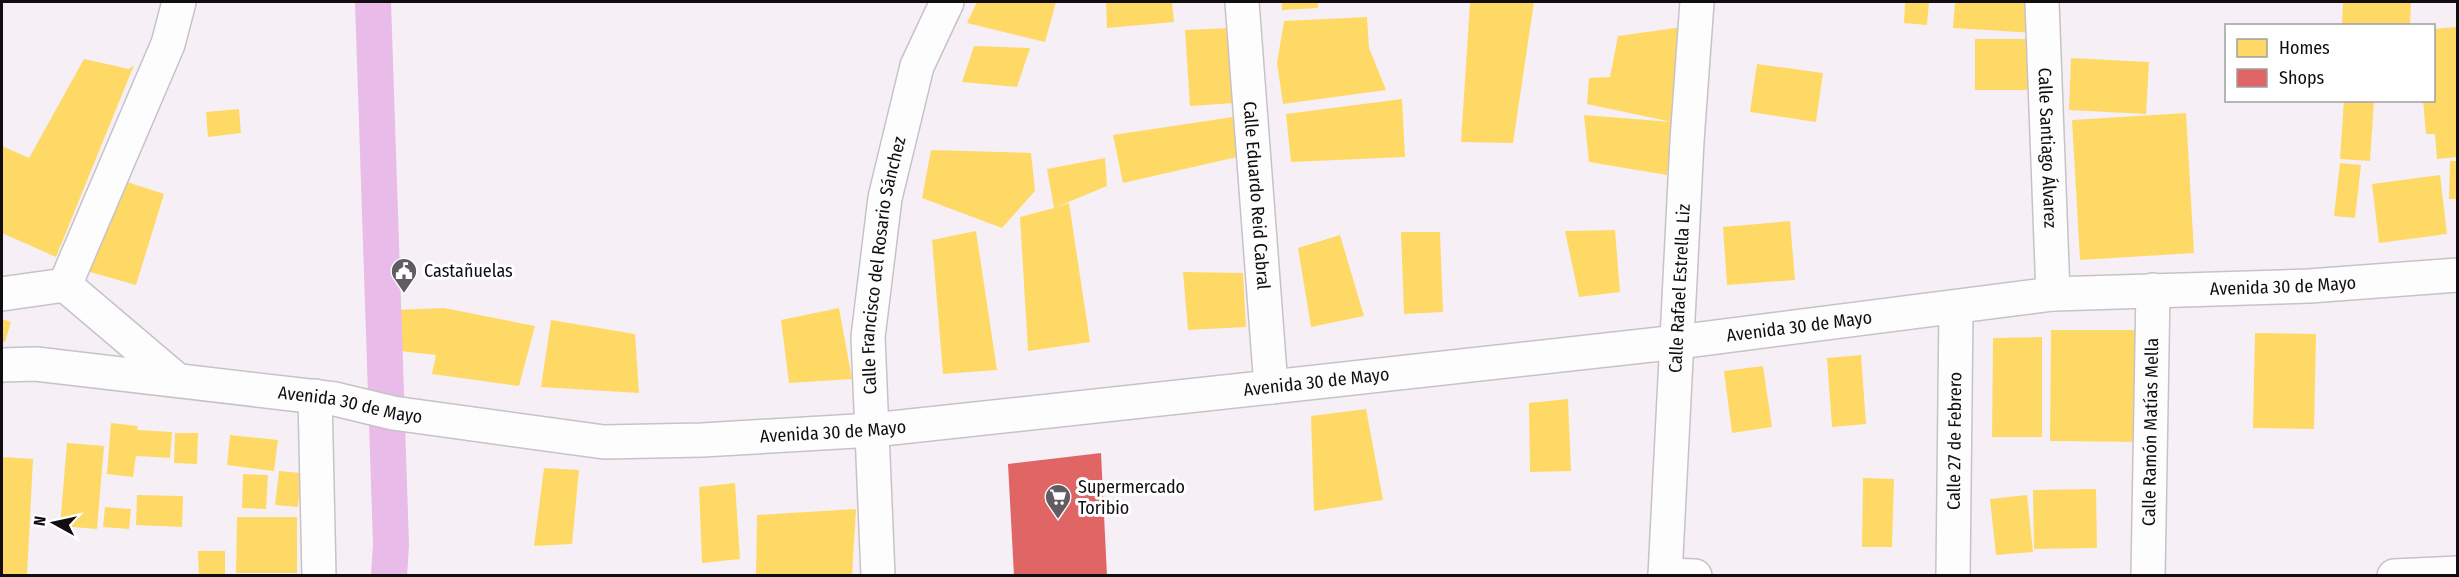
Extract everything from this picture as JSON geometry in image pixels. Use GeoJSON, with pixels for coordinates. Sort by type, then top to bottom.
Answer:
{"type":"FeatureCollection","features":[{"type":"Feature","properties":{"kind":"street"},"geometry":{"type":"LineString","coordinates":[[65,285],[168,44],[179,2]]}},
{"type":"Feature","properties":{"kind":"street","name":"Calle Francisco del Rosario Sánchez"},"geometry":{"type":"LineString","coordinates":[[878,576],[868,338],[885,198],[917,66],[947,2]]}},
{"type":"Feature","properties":{"kind":"street","name":"Calle Eduardo Reid Cabral"},"geometry":{"type":"LineString","coordinates":[[1242,2],[1271,387]]}},
{"type":"Feature","properties":{"kind":"street","name":"Calle Rafael Estrella Liz"},"geometry":{"type":"LineString","coordinates":[[1665,575],[1687,141],[1697,2]]}},
{"type":"Feature","properties":{"kind":"street","name":"Calle Santiago Álvarez"},"geometry":{"type":"LineString","coordinates":[[2042,2],[2053,294]]}},
{"type":"Feature","properties":{"kind":"street","name":"Avenida 30 de Mayo"},"geometry":{"type":"LineString","coordinates":[[2,365],[36,364],[325,398],[393,413],[604,442],[702,440],[873,430],[1271,387],[1678,342],[2053,294],[2309,286],[2457,275]]}},
{"type":"Feature","properties":{"kind":"street"},"geometry":{"type":"LineString","coordinates":[[2,294],[65,285],[177,380]]}},
{"type":"Feature","properties":{"kind":"street","name":"Calle Ramón Matías Mella"},"geometry":{"type":"LineString","coordinates":[[2148,576],[2153,290]]}},
{"type":"Feature","properties":{"kind":"street","name":"Calle 27 de Febrero"},"geometry":{"type":"LineString","coordinates":[[1953,576],[1956,308]]}},
{"type":"Feature","properties":{"kind":"street"},"geometry":{"type":"LineString","coordinates":[[319,576],[325,398]]}},
{"type":"Feature","properties":{"kind":"street"},"geometry":{"type":"LineString","coordinates":[[2394,576],[2457,573]]}},
{"type":"Feature","properties":{"kind":"street"},"geometry":{"type":"LineString","coordinates":[[1665,575],[1695,576]]}},
{"type":"Feature","properties":{"kind":"building: Homes"},"geometry":{"type":"Polygon","coordinates":[[[977,2],[1056,2],[1045,42],[967,23],[977,2]]]}},
{"type":"Feature","properties":{"kind":"building: Homes"},"geometry":{"type":"Polygon","coordinates":[[[1106,2],[1172,2],[1174,22],[1107,28],[1106,2]]]}},
{"type":"Feature","properties":{"kind":"building: Homes"},"geometry":{"type":"Polygon","coordinates":[[[1282,2],[1318,2],[1318,8],[1282,10],[1282,2]]]}},
{"type":"Feature","properties":{"kind":"building: Homes"},"geometry":{"type":"Polygon","coordinates":[[[1470,2],[1534,2],[1513,143],[1461,142],[1470,2]]]}},
{"type":"Feature","properties":{"kind":"building: Homes"},"geometry":{"type":"Polygon","coordinates":[[[1905,2],[1929,2],[1927,25],[1904,23],[1905,2]]]}},
{"type":"Feature","properties":{"kind":"building: Homes"},"geometry":{"type":"Polygon","coordinates":[[[1955,2],[2037,2],[2035,33],[1953,28],[1955,2]]]}},
{"type":"Feature","properties":{"kind":"building: Homes"},"geometry":{"type":"Polygon","coordinates":[[[2343,2],[2411,2],[2410,24],[2342,24],[2343,2]]]}},
{"type":"Feature","properties":{"kind":"building: Homes"},"geometry":{"type":"Polygon","coordinates":[[[1367,17],[1369,48],[1386,90],[1283,104],[1277,63],[1284,21],[1367,17]]]}},
{"type":"Feature","properties":{"kind":"building: Homes"},"geometry":{"type":"Polygon","coordinates":[[[1683,27],[1667,175],[1589,162],[1584,115],[1672,122],[1587,104],[1589,78],[1610,77],[1618,36],[1683,27]]]}},
{"type":"Feature","properties":{"kind":"building: Homes"},"geometry":{"type":"Polygon","coordinates":[[[2457,27],[2457,157],[2437,159],[2435,134],[2426,134],[2423,102],[2435,102],[2435,29],[2457,27]]]}},
{"type":"Feature","properties":{"kind":"building: Homes"},"geometry":{"type":"Polygon","coordinates":[[[1230,28],[1235,103],[1190,106],[1185,30],[1230,28]]]}},
{"type":"Feature","properties":{"kind":"building: Homes"},"geometry":{"type":"Polygon","coordinates":[[[1975,39],[2031,39],[2030,90],[1975,90],[1975,39]]]}},
{"type":"Feature","properties":{"kind":"building: Homes"},"geometry":{"type":"Polygon","coordinates":[[[974,46],[1030,48],[1017,87],[962,82],[974,46]]]}},
{"type":"Feature","properties":{"kind":"building: Homes"},"geometry":{"type":"Polygon","coordinates":[[[2071,58],[2149,62],[2146,114],[2069,110],[2071,58]]]}},
{"type":"Feature","properties":{"kind":"building: Homes"},"geometry":{"type":"Polygon","coordinates":[[[84,59],[129,69],[134,65],[56,257],[2,233],[2,146],[29,158],[84,59]]]}},
{"type":"Feature","properties":{"kind":"building: Homes"},"geometry":{"type":"Polygon","coordinates":[[[1757,64],[1823,73],[1816,122],[1750,112],[1757,64]]]}},
{"type":"Feature","properties":{"kind":"building: Homes"},"geometry":{"type":"Polygon","coordinates":[[[1402,99],[1405,157],[1291,162],[1286,114],[1402,99]]]}},
{"type":"Feature","properties":{"kind":"building: Homes"},"geometry":{"type":"Polygon","coordinates":[[[2344,102],[2374,102],[2370,161],[2340,159],[2344,102]]]}},
{"type":"Feature","properties":{"kind":"building: Homes"},"geometry":{"type":"Polygon","coordinates":[[[239,109],[241,133],[208,137],[206,112],[239,109]]]}},
{"type":"Feature","properties":{"kind":"building: Homes"},"geometry":{"type":"Polygon","coordinates":[[[2186,113],[2194,253],[2080,260],[2072,120],[2186,113]]]}},
{"type":"Feature","properties":{"kind":"building: Homes"},"geometry":{"type":"Polygon","coordinates":[[[1233,117],[1237,157],[1123,183],[1113,135],[1233,117]]]}},
{"type":"Feature","properties":{"kind":"building: Homes"},"geometry":{"type":"Polygon","coordinates":[[[931,150],[1031,153],[1035,191],[1002,228],[922,198],[931,150]]]}},
{"type":"Feature","properties":{"kind":"building: Homes"},"geometry":{"type":"Polygon","coordinates":[[[1105,158],[1107,186],[1054,208],[1047,169],[1105,158]]]}},
{"type":"Feature","properties":{"kind":"building: Homes"},"geometry":{"type":"Polygon","coordinates":[[[2450,161],[2457,161],[2457,199],[2449,199],[2450,161]]]}},
{"type":"Feature","properties":{"kind":"building: Homes"},"geometry":{"type":"Polygon","coordinates":[[[2340,163],[2361,165],[2355,218],[2334,216],[2340,163]]]}},
{"type":"Feature","properties":{"kind":"building: Homes"},"geometry":{"type":"Polygon","coordinates":[[[2440,175],[2447,234],[2379,243],[2372,184],[2440,175]]]}},
{"type":"Feature","properties":{"kind":"building: Homes"},"geometry":{"type":"Polygon","coordinates":[[[115,178],[164,194],[136,285],[90,272],[110,206],[115,178]]]}},
{"type":"Feature","properties":{"kind":"building: Homes"},"geometry":{"type":"Polygon","coordinates":[[[1069,203],[1090,342],[1028,351],[1020,217],[1069,203]]]}},
{"type":"Feature","properties":{"kind":"building: Homes"},"geometry":{"type":"Polygon","coordinates":[[[1790,221],[1795,280],[1727,285],[1723,227],[1790,221]]]}},
{"type":"Feature","properties":{"kind":"building: Homes"},"geometry":{"type":"Polygon","coordinates":[[[1615,230],[1620,292],[1579,297],[1565,231],[1615,230]]]}},
{"type":"Feature","properties":{"kind":"building: Homes"},"geometry":{"type":"Polygon","coordinates":[[[976,231],[997,370],[943,374],[932,240],[976,231]]]}},
{"type":"Feature","properties":{"kind":"building: Homes"},"geometry":{"type":"Polygon","coordinates":[[[1401,232],[1440,232],[1443,312],[1404,314],[1401,232]]]}},
{"type":"Feature","properties":{"kind":"building: Homes"},"geometry":{"type":"Polygon","coordinates":[[[1340,235],[1364,316],[1311,327],[1298,248],[1340,235]]]}},
{"type":"Feature","properties":{"kind":"building: Homes"},"geometry":{"type":"Polygon","coordinates":[[[1183,272],[1243,273],[1246,327],[1188,330],[1183,272]]]}},
{"type":"Feature","properties":{"kind":"building: Homes"},"geometry":{"type":"Polygon","coordinates":[[[444,308],[535,326],[519,386],[432,374],[436,355],[381,349],[394,310],[444,308]]]}},
{"type":"Feature","properties":{"kind":"building: Homes"},"geometry":{"type":"Polygon","coordinates":[[[839,308],[852,379],[789,383],[781,320],[839,308]]]}},
{"type":"Feature","properties":{"kind":"building: Homes"},"geometry":{"type":"Polygon","coordinates":[[[2,319],[11,322],[5,342],[2,341],[2,319]]]}},
{"type":"Feature","properties":{"kind":"building: Homes"},"geometry":{"type":"Polygon","coordinates":[[[551,320],[635,334],[639,393],[541,387],[551,320]]]}},
{"type":"Feature","properties":{"kind":"building: Homes"},"geometry":{"type":"Polygon","coordinates":[[[2051,330],[2143,330],[2142,442],[2050,441],[2051,330]]]}},
{"type":"Feature","properties":{"kind":"building: Homes"},"geometry":{"type":"Polygon","coordinates":[[[2255,333],[2316,334],[2314,429],[2253,428],[2255,333]]]}},
{"type":"Feature","properties":{"kind":"building: Homes"},"geometry":{"type":"Polygon","coordinates":[[[2042,337],[2042,437],[1992,437],[1993,338],[2042,337]]]}},
{"type":"Feature","properties":{"kind":"building: Homes"},"geometry":{"type":"Polygon","coordinates":[[[1861,355],[1866,424],[1832,427],[1827,358],[1861,355]]]}},
{"type":"Feature","properties":{"kind":"building: Homes"},"geometry":{"type":"Polygon","coordinates":[[[1763,366],[1772,427],[1732,433],[1724,371],[1763,366]]]}},
{"type":"Feature","properties":{"kind":"building: Homes"},"geometry":{"type":"Polygon","coordinates":[[[1568,399],[1571,471],[1530,472],[1529,403],[1568,399]]]}},
{"type":"Feature","properties":{"kind":"building: Homes"},"geometry":{"type":"Polygon","coordinates":[[[1366,409],[1383,500],[1314,511],[1311,416],[1366,409]]]}},
{"type":"Feature","properties":{"kind":"building: Homes"},"geometry":{"type":"Polygon","coordinates":[[[111,423],[138,426],[137,430],[172,432],[170,458],[136,456],[133,477],[107,474],[111,423]]]}},
{"type":"Feature","properties":{"kind":"building: Homes"},"geometry":{"type":"Polygon","coordinates":[[[175,433],[198,433],[197,464],[174,463],[175,433]]]}},
{"type":"Feature","properties":{"kind":"building: Homes"},"geometry":{"type":"Polygon","coordinates":[[[230,435],[278,440],[274,471],[227,465],[230,435]]]}},
{"type":"Feature","properties":{"kind":"building: Homes"},"geometry":{"type":"Polygon","coordinates":[[[67,443],[104,446],[97,529],[60,526],[67,443]]]}},
{"type":"Feature","properties":{"kind":"building: Homes"},"geometry":{"type":"Polygon","coordinates":[[[2,457],[33,459],[27,576],[2,576],[2,457]]]}},
{"type":"Feature","properties":{"kind":"building: Homes"},"geometry":{"type":"Polygon","coordinates":[[[544,468],[579,470],[572,544],[534,546],[544,468]]]}},
{"type":"Feature","properties":{"kind":"building: Homes"},"geometry":{"type":"Polygon","coordinates":[[[279,471],[301,473],[298,507],[275,505],[279,471]]]}},
{"type":"Feature","properties":{"kind":"building: Homes"},"geometry":{"type":"Polygon","coordinates":[[[243,474],[268,475],[266,509],[242,508],[243,474]]]}},
{"type":"Feature","properties":{"kind":"building: Homes"},"geometry":{"type":"Polygon","coordinates":[[[1863,478],[1894,479],[1892,547],[1862,547],[1863,478]]]}},
{"type":"Feature","properties":{"kind":"building: Homes"},"geometry":{"type":"Polygon","coordinates":[[[735,483],[740,559],[702,563],[699,487],[735,483]]]}},
{"type":"Feature","properties":{"kind":"building: Homes"},"geometry":{"type":"Polygon","coordinates":[[[2096,489],[2097,548],[2034,549],[2033,490],[2096,489]]]}},
{"type":"Feature","properties":{"kind":"building: Homes"},"geometry":{"type":"Polygon","coordinates":[[[137,495],[183,496],[182,527],[136,525],[137,495]]]}},
{"type":"Feature","properties":{"kind":"building: Homes"},"geometry":{"type":"Polygon","coordinates":[[[2027,495],[2033,552],[1996,555],[1990,499],[2027,495]]]}},
{"type":"Feature","properties":{"kind":"building: Homes"},"geometry":{"type":"Polygon","coordinates":[[[105,507],[131,509],[129,529],[103,527],[105,507]]]}},
{"type":"Feature","properties":{"kind":"building: Homes"},"geometry":{"type":"Polygon","coordinates":[[[856,509],[852,576],[756,576],[757,515],[856,509]]]}},
{"type":"Feature","properties":{"kind":"building: Homes"},"geometry":{"type":"Polygon","coordinates":[[[237,517],[297,517],[297,573],[236,573],[237,517]]]}},
{"type":"Feature","properties":{"kind":"building: Homes"},"geometry":{"type":"Polygon","coordinates":[[[198,551],[225,551],[225,576],[199,576],[198,551]]]}},
{"type":"Feature","properties":{"kind":"building: Shops","name":"Supermercado Toribio"},"geometry":{"type":"Polygon","coordinates":[[[1101,453],[1107,576],[1014,576],[1008,464],[1101,453]]]}},
{"type":"Feature","properties":{"kind":"waterway"},"geometry":{"type":"LineString","coordinates":[[373,2],[391,544],[389,576]]}},
{"type":"Feature","properties":{"kind":"place","name":"Castañuelas"},"geometry":{"type":"Point","coordinates":[404,294]}},
{"type":"Feature","properties":{"kind":"place","name":"Supermercado Toribio"},"geometry":{"type":"Point","coordinates":[1058,520]}}]}
